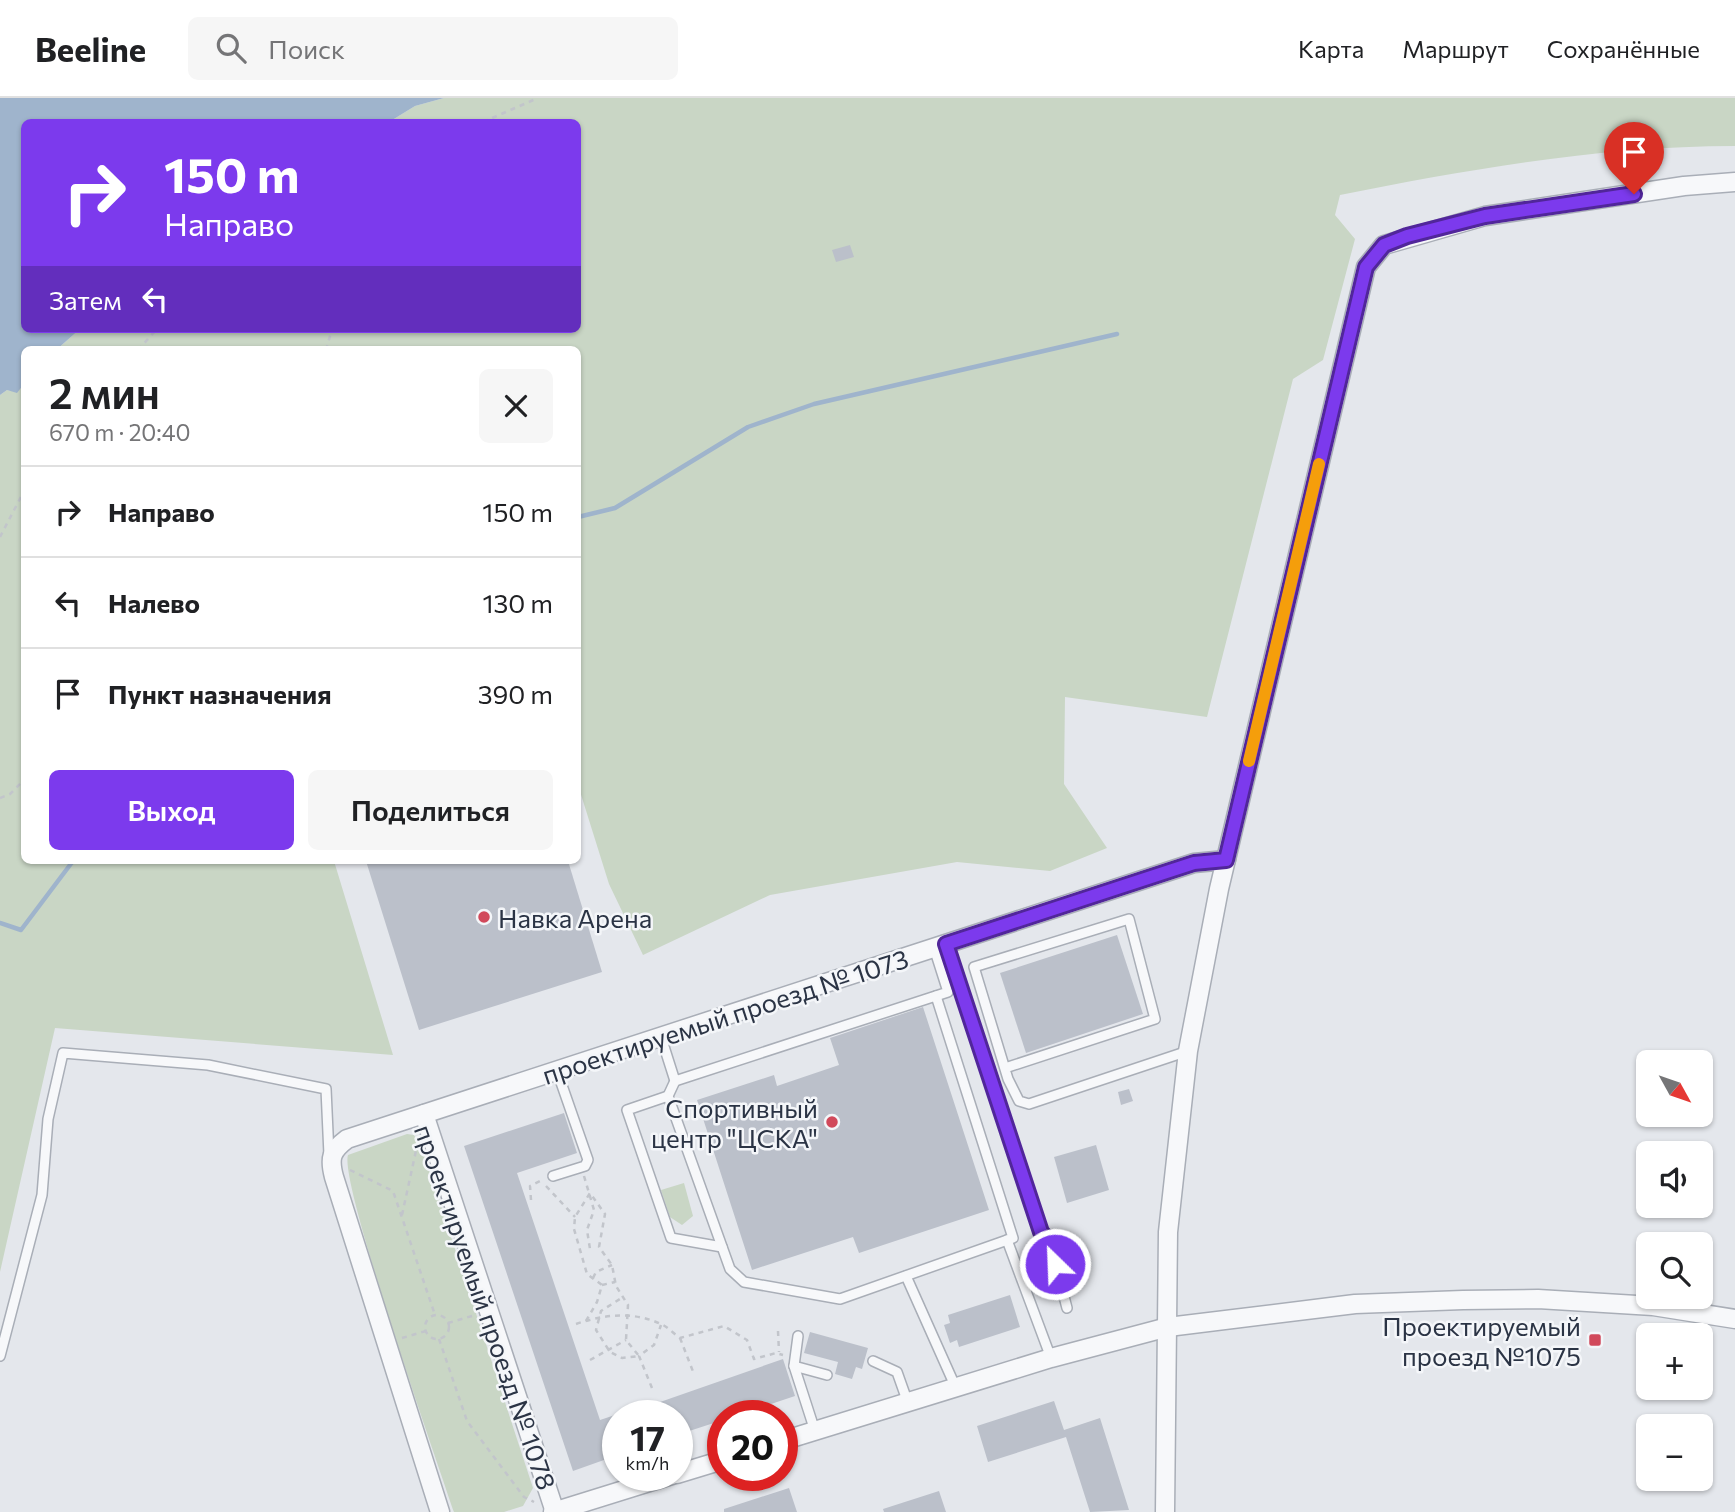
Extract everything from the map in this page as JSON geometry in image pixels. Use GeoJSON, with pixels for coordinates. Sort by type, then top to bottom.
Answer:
{"type":"FeatureCollection","features":[{"type":"Feature","properties":{"kind":"street"},"geometry":{"type":"LineString","coordinates":[[1165,1512],[1168,1232],[1188,1051],[1226,860],[1366,267],[1384,245],[1485,216],[1684,186],[1735,182]]}},
{"type":"Feature","properties":{"kind":"street","name":"проектируемый проезд № 1073"},"geometry":{"type":"LineString","coordinates":[[424,1114],[1194,863],[1226,860]]}},
{"type":"Feature","properties":{"kind":"street","name":"проектируемый проезд № 1078"},"geometry":{"type":"LineString","coordinates":[[337,1165],[335,1148],[347,1139],[424,1114],[554,1512]]}},
{"type":"Feature","properties":{"kind":"street"},"geometry":{"type":"LineString","coordinates":[[337,1165],[440,1512]]}},
{"type":"Feature","properties":{"kind":"street"},"geometry":{"type":"LineString","coordinates":[[798,1436],[1051,1358],[1168,1327],[1355,1304],[1538,1299],[1653,1306],[1735,1319]]}},
{"type":"Feature","properties":{"kind":"street"},"geometry":{"type":"LineString","coordinates":[[554,1512],[621,1491]]}},
{"type":"Feature","properties":{"kind":"lane"},"geometry":{"type":"LineString","coordinates":[[1005,1068],[1155,1019],[1129,919],[974,967],[1005,1068],[1019,1101],[1028,1104],[1188,1051]]}},
{"type":"Feature","properties":{"kind":"lane"},"geometry":{"type":"LineString","coordinates":[[675,1081],[948,992],[940,946]]}},
{"type":"Feature","properties":{"kind":"lane"},"geometry":{"type":"LineString","coordinates":[[940,946],[1041,1232],[1050,1243],[1067,1308]]}},
{"type":"Feature","properties":{"kind":"lane"},"geometry":{"type":"LineString","coordinates":[[661,1037],[675,1081],[668,1096],[730,1269],[744,1282],[840,1299],[1013,1238],[936,996]]}},
{"type":"Feature","properties":{"kind":"lane"},"geometry":{"type":"LineString","coordinates":[[0,1356],[42,1195],[48,1119],[63,1053],[208,1065],[326,1089],[337,1165]]}},
{"type":"Feature","properties":{"kind":"lane"},"geometry":{"type":"LineString","coordinates":[[552,1176],[581,1167],[588,1160],[557,1070]]}},
{"type":"Feature","properties":{"kind":"lane"},"geometry":{"type":"LineString","coordinates":[[668,1096],[627,1110],[671,1238],[722,1247]]}},
{"type":"Feature","properties":{"kind":"lane"},"geometry":{"type":"LineString","coordinates":[[1007,1240],[1051,1358]]}},
{"type":"Feature","properties":{"kind":"lane"},"geometry":{"type":"LineString","coordinates":[[906,1276],[956,1388]]}},
{"type":"Feature","properties":{"kind":"lane"},"geometry":{"type":"LineString","coordinates":[[798,1336],[793,1363],[815,1431]]}},
{"type":"Feature","properties":{"kind":"lane"},"geometry":{"type":"LineString","coordinates":[[873,1362],[897,1372],[908,1403]]}},
{"type":"Feature","properties":{"kind":"lane"},"geometry":{"type":"LineString","coordinates":[[793,1363],[827,1375]]}},
{"type":"Feature","properties":{"kind":"path"},"geometry":{"type":"LineString","coordinates":[[490,119],[538,98]]}},
{"type":"Feature","properties":{"kind":"path"},"geometry":{"type":"LineString","coordinates":[[142,346],[153,333]]}},
{"type":"Feature","properties":{"kind":"path"},"geometry":{"type":"LineString","coordinates":[[0,537],[21,497]]}},
{"type":"Feature","properties":{"kind":"path"},"geometry":{"type":"LineString","coordinates":[[0,798],[10,794],[21,782]]}},
{"type":"Feature","properties":{"kind":"path"},"geometry":{"type":"LineString","coordinates":[[401,1218],[418,1143]]}},
{"type":"Feature","properties":{"kind":"path"},"geometry":{"type":"LineString","coordinates":[[337,1165],[393,1191],[435,1315]]}},
{"type":"Feature","properties":{"kind":"path"},"geometry":{"type":"LineString","coordinates":[[581,1167],[594,1210],[587,1230],[590,1249]]}},
{"type":"Feature","properties":{"kind":"path"},"geometry":{"type":"LineString","coordinates":[[531,1200],[530,1186],[540,1181],[575,1217]]}},
{"type":"Feature","properties":{"kind":"path"},"geometry":{"type":"LineString","coordinates":[[590,1193],[575,1217],[576,1239],[584,1256],[587,1274],[602,1285],[616,1282]]}},
{"type":"Feature","properties":{"kind":"path"},"geometry":{"type":"LineString","coordinates":[[590,1193],[605,1214],[599,1247],[612,1265],[616,1282],[628,1305],[626,1340],[639,1356],[652,1388]]}},
{"type":"Feature","properties":{"kind":"path"},"geometry":{"type":"LineString","coordinates":[[584,1256],[590,1249],[599,1247]]}},
{"type":"Feature","properties":{"kind":"path"},"geometry":{"type":"LineString","coordinates":[[592,1279],[596,1272],[612,1265]]}},
{"type":"Feature","properties":{"kind":"path"},"geometry":{"type":"LineString","coordinates":[[586,1321],[597,1302],[602,1285]]}},
{"type":"Feature","properties":{"kind":"path"},"geometry":{"type":"LineString","coordinates":[[623,1297],[606,1305],[598,1316],[596,1330],[610,1352],[622,1358],[639,1356],[654,1345],[661,1324]]}},
{"type":"Feature","properties":{"kind":"path"},"geometry":{"type":"LineString","coordinates":[[449,1323],[480,1314]]}},
{"type":"Feature","properties":{"kind":"path"},"geometry":{"type":"LineString","coordinates":[[435,1315],[446,1318],[449,1323],[445,1336],[439,1339],[429,1336],[426,1331],[429,1318],[435,1315]]}},
{"type":"Feature","properties":{"kind":"path"},"geometry":{"type":"LineString","coordinates":[[576,1324],[598,1316],[628,1315],[661,1324],[680,1338],[694,1374]]}},
{"type":"Feature","properties":{"kind":"path"},"geometry":{"type":"LineString","coordinates":[[680,1338],[724,1326],[747,1339],[754,1359],[779,1353]]}},
{"type":"Feature","properties":{"kind":"path"},"geometry":{"type":"LineString","coordinates":[[394,1341],[426,1331]]}},
{"type":"Feature","properties":{"kind":"path"},"geometry":{"type":"LineString","coordinates":[[778,1331],[779,1353],[786,1362],[793,1363]]}},
{"type":"Feature","properties":{"kind":"path"},"geometry":{"type":"LineString","coordinates":[[439,1339],[467,1421],[524,1497],[554,1512]]}},
{"type":"Feature","properties":{"kind":"path"},"geometry":{"type":"LineString","coordinates":[[590,1360],[610,1352],[626,1340]]}},
{"type":"Feature","properties":{"kind":"green space"},"geometry":{"type":"Polygon","coordinates":[[[444,98],[1735,98],[1735,146],[1636,150],[1536,161],[1340,195],[1335,215],[1355,239],[1323,360],[1293,379],[1207,717],[1065,697],[1064,784],[1107,848],[1050,871],[957,862],[770,895],[643,955],[609,884],[581,795],[581,346],[61,346],[75,333],[581,333],[581,119],[394,119],[415,106],[444,98]]]}},
{"type":"Feature","properties":{"kind":"green space"},"geometry":{"type":"Polygon","coordinates":[[[21,387],[21,864],[335,864],[393,1055],[55,1028],[0,1272],[0,395],[7,390],[17,392],[21,387]]]}},
{"type":"Feature","properties":{"kind":"green space"},"geometry":{"type":"Polygon","coordinates":[[[407,1134],[414,1135],[423,1151],[533,1488],[523,1506],[504,1512],[454,1512],[373,1267],[359,1215],[349,1176],[348,1155],[407,1134]]]}},
{"type":"Feature","properties":{"kind":"green space"},"geometry":{"type":"Polygon","coordinates":[[[684,1183],[693,1216],[682,1225],[670,1217],[661,1190],[684,1183]]]}},
{"type":"Feature","properties":{"kind":"water"},"geometry":{"type":"Polygon","coordinates":[[[0,98],[444,98],[415,106],[394,119],[21,119],[21,333],[75,333],[61,346],[21,346],[21,388],[17,393],[7,390],[0,395],[0,98]]]}},
{"type":"Feature","properties":{"kind":"building"},"geometry":{"type":"Polygon","coordinates":[[[850,245],[854,257],[836,262],[832,250],[850,245]]]}},
{"type":"Feature","properties":{"kind":"building","name":"Навка Арена"},"geometry":{"type":"Polygon","coordinates":[[[367,864],[569,864],[602,972],[419,1030],[367,864]]]}},
{"type":"Feature","properties":{"kind":"building"},"geometry":{"type":"Polygon","coordinates":[[[1117,935],[1143,1014],[1026,1053],[1000,973],[1117,935]]]}},
{"type":"Feature","properties":{"kind":"building","name":"Спортивный центр \"ЦСКА\""},"geometry":{"type":"Polygon","coordinates":[[[923,1007],[989,1210],[859,1253],[853,1237],[752,1270],[697,1100],[774,1075],[777,1086],[839,1065],[830,1038],[923,1007]]]}},
{"type":"Feature","properties":{"kind":"building"},"geometry":{"type":"Polygon","coordinates":[[[1129,1089],[1133,1101],[1121,1105],[1118,1092],[1129,1089]]]}},
{"type":"Feature","properties":{"kind":"building"},"geometry":{"type":"Polygon","coordinates":[[[564,1113],[577,1153],[517,1173],[600,1420],[602,1419],[602,1461],[573,1471],[464,1146],[564,1113]]]}},
{"type":"Feature","properties":{"kind":"building"},"geometry":{"type":"Polygon","coordinates":[[[1096,1145],[1109,1190],[1067,1203],[1054,1157],[1096,1145]]]}},
{"type":"Feature","properties":{"kind":"building"},"geometry":{"type":"Polygon","coordinates":[[[1010,1295],[1020,1327],[959,1347],[957,1340],[950,1343],[944,1325],[950,1323],[948,1315],[1010,1295]]]}},
{"type":"Feature","properties":{"kind":"building"},"geometry":{"type":"Polygon","coordinates":[[[810,1332],[868,1348],[862,1369],[856,1367],[852,1379],[835,1374],[838,1362],[804,1353],[810,1332]]]}},
{"type":"Feature","properties":{"kind":"building"},"geometry":{"type":"Polygon","coordinates":[[[783,1359],[795,1396],[783,1400],[707,1400],[707,1425],[693,1430],[693,1400],[666,1400],[783,1359]]]}},
{"type":"Feature","properties":{"kind":"building"},"geometry":{"type":"Polygon","coordinates":[[[1054,1401],[1064,1430],[1100,1418],[1129,1510],[1090,1512],[1066,1437],[988,1462],[977,1426],[1054,1401]]]}},
{"type":"Feature","properties":{"kind":"building"},"geometry":{"type":"Polygon","coordinates":[[[780,1491],[790,1491],[797,1512],[724,1512],[724,1509],[780,1491]]]}},
{"type":"Feature","properties":{"kind":"building"},"geometry":{"type":"Polygon","coordinates":[[[939,1491],[946,1512],[884,1512],[883,1509],[939,1491]]]}},
{"type":"Feature","properties":{"kind":"waterway"},"geometry":{"type":"LineString","coordinates":[[581,516],[615,508],[748,427],[814,404],[1117,334]]}},
{"type":"Feature","properties":{"kind":"waterway"},"geometry":{"type":"LineString","coordinates":[[0,923],[21,930],[71,864]]}},
{"type":"Feature","properties":{"kind":"slow traffic"},"geometry":{"type":"LineString","coordinates":[[1249,761],[1319,464]]}},
{"type":"Feature","properties":{"kind":"place","name":"Навка Арена"},"geometry":{"type":"Point","coordinates":[484,917]}},
{"type":"Feature","properties":{"kind":"place","name":"Спортивный центр \"ЦСКА\""},"geometry":{"type":"Point","coordinates":[832,1122]}},
{"type":"Feature","properties":{"kind":"place","name":"Проектируемый проезд №1075"},"geometry":{"type":"Point","coordinates":[1595,1340]}},
{"type":"Feature","properties":{"kind":"route"},"geometry":{"type":"LineString","coordinates":[[1055,1264],[1050,1243],[1041,1232],[946,944],[1194,863],[1214,859],[1226,860],[1366,267],[1384,245],[1407,236],[1485,216],[1634,194]]}}]}
